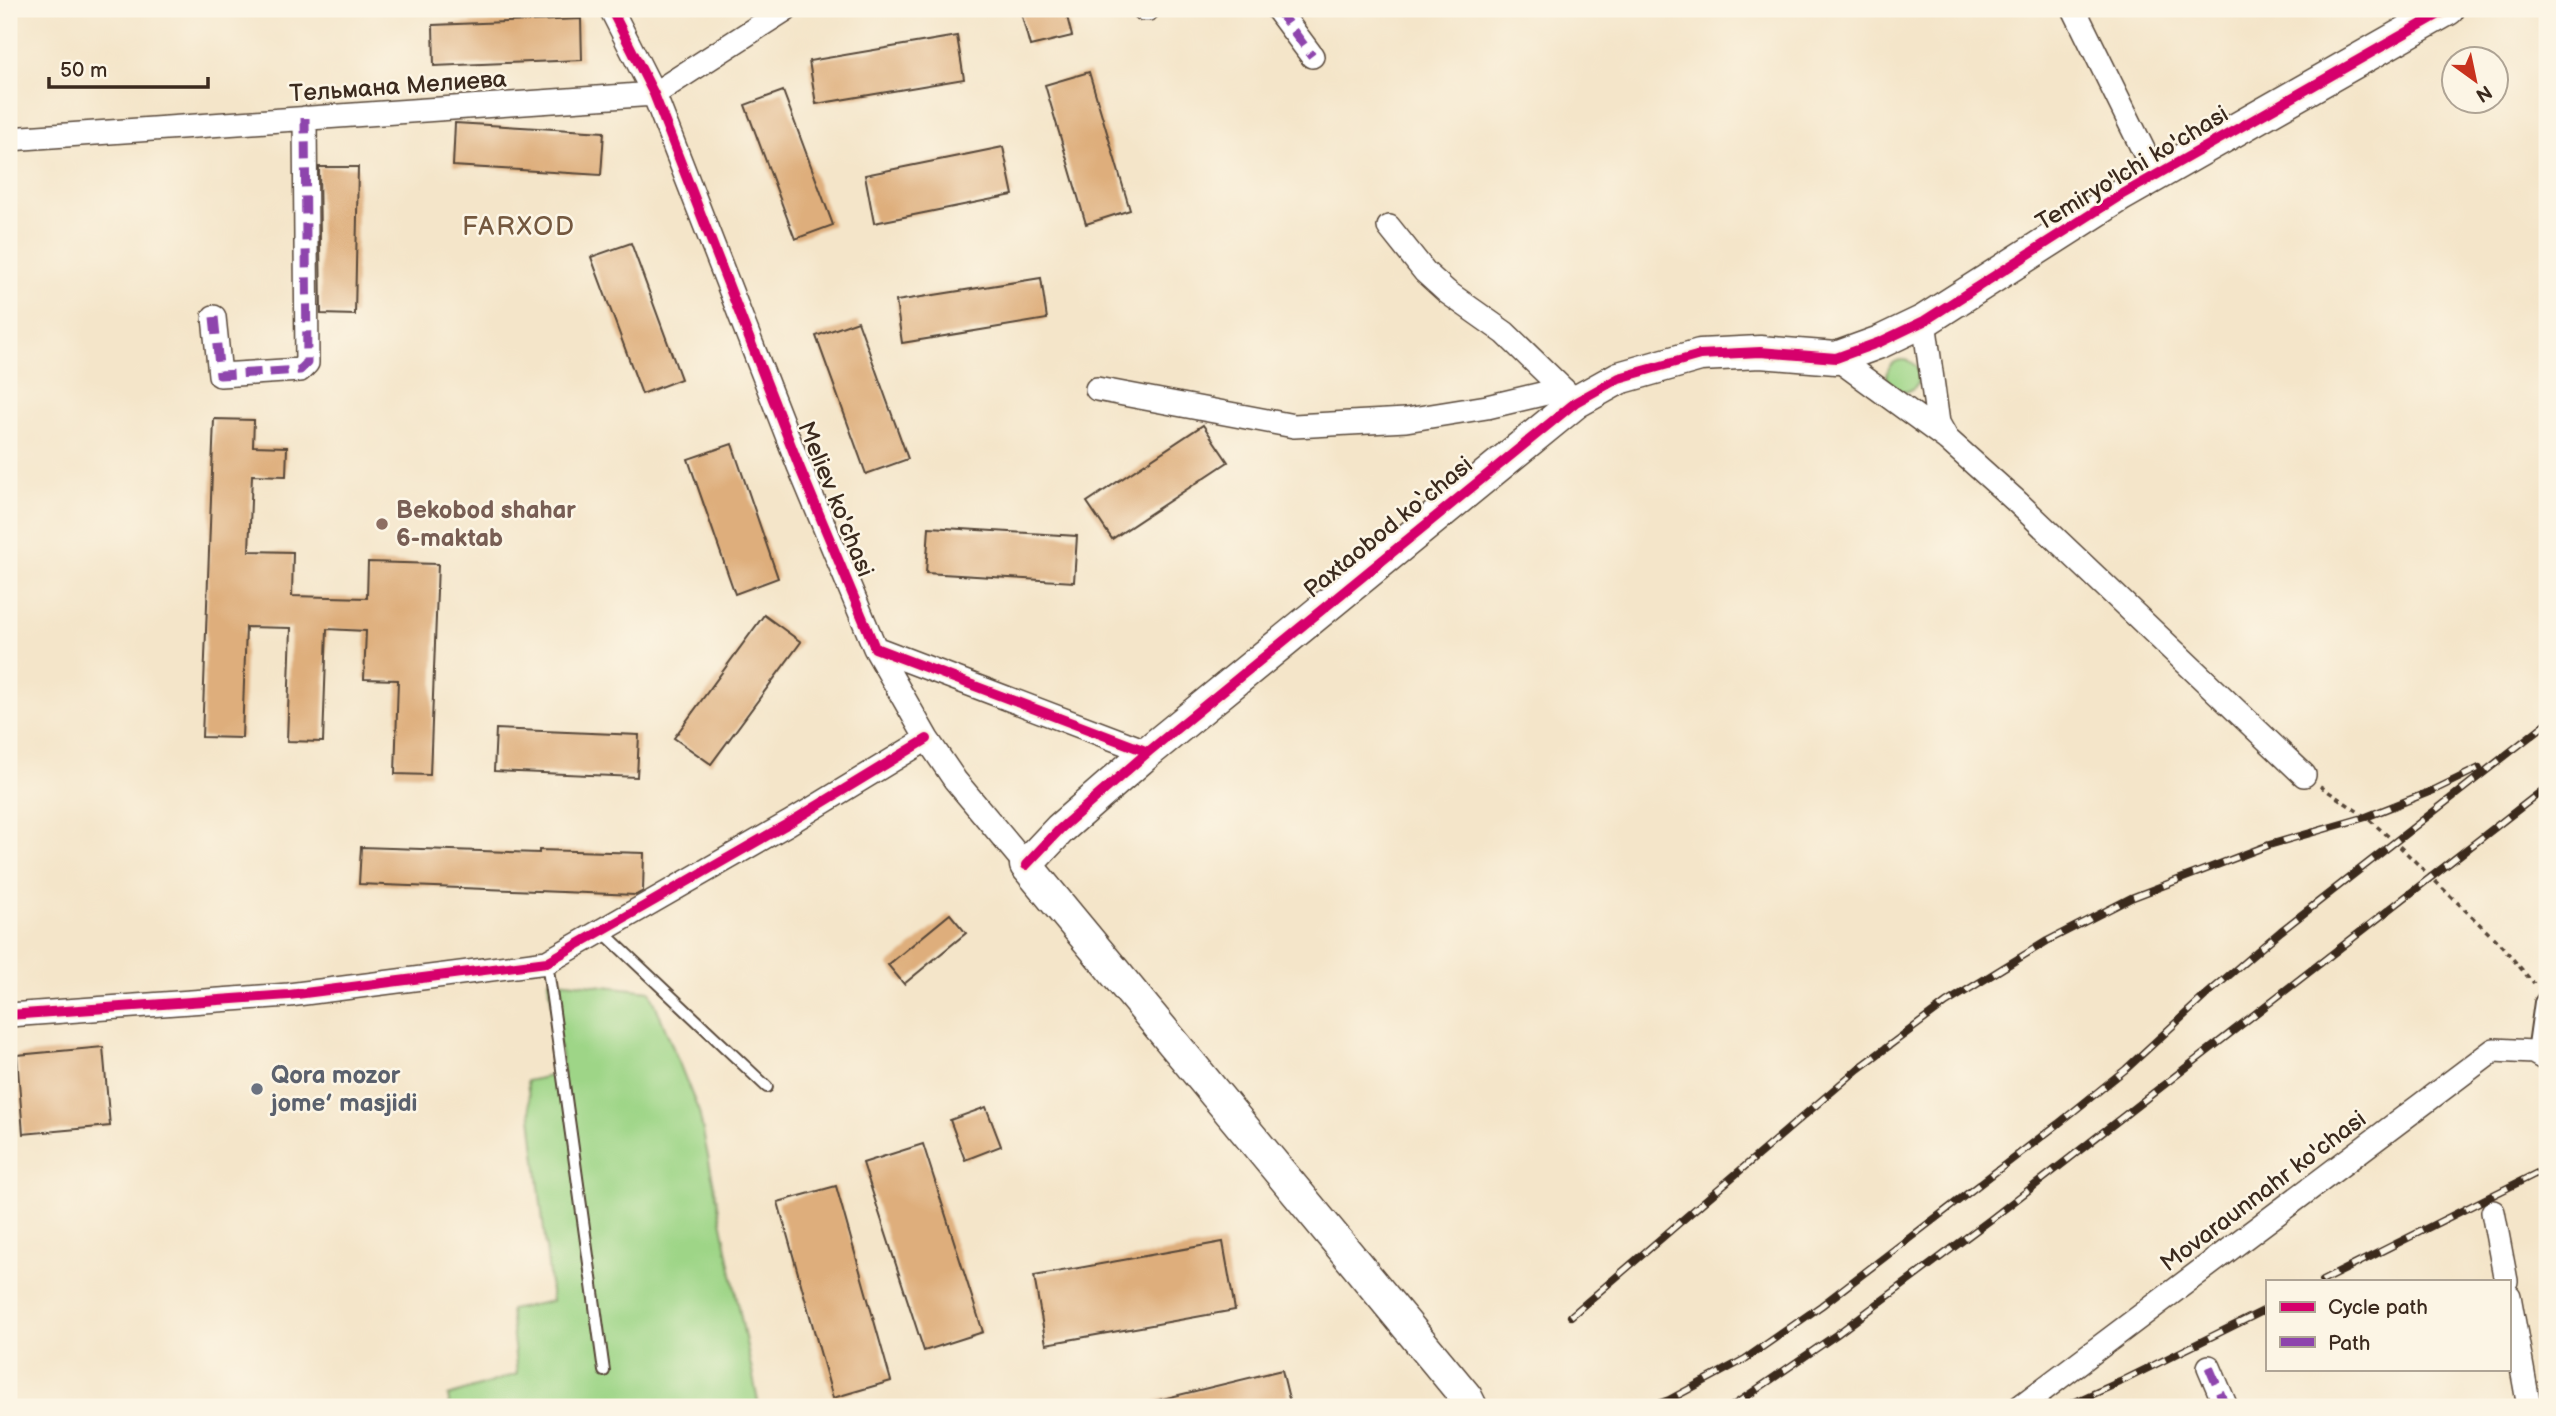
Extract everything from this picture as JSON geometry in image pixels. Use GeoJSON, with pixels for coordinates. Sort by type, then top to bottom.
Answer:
{"type":"FeatureCollection","features":[{"type":"Feature","properties":{"kind":"street"},"geometry":{"type":"LineString","coordinates":[[611,9],[654,94],[786,9]]}},
{"type":"Feature","properties":{"kind":"street"},"geometry":{"type":"LineString","coordinates":[[1277,9],[1312,57]]}},
{"type":"Feature","properties":{"kind":"street"},"geometry":{"type":"LineString","coordinates":[[2074,9],[2156,176]]}},
{"type":"Feature","properties":{"kind":"street","name":"Temiryo'lchi ko'chasi"},"geometry":{"type":"LineString","coordinates":[[1836,358],[1924,321],[2121,195],[2448,9]]}},
{"type":"Feature","properties":{"kind":"street","name":"Тельмана Мелиева"},"geometry":{"type":"LineString","coordinates":[[9,139],[654,94]]}},
{"type":"Feature","properties":{"kind":"street","name":"Meliev ko'chasi"},"geometry":{"type":"LineString","coordinates":[[654,94],[799,466],[875,648],[927,739],[955,780],[1026,865]]}},
{"type":"Feature","properties":{"kind":"street"},"geometry":{"type":"LineString","coordinates":[[214,317],[220,375],[300,370],[307,363],[305,118]]}},
{"type":"Feature","properties":{"kind":"street"},"geometry":{"type":"LineString","coordinates":[[1389,227],[1425,272],[1447,292],[1505,333],[1569,395]]}},
{"type":"Feature","properties":{"kind":"street"},"geometry":{"type":"LineString","coordinates":[[1924,321],[1938,423],[1947,439]]}},
{"type":"Feature","properties":{"kind":"street","name":"Paxtaobod ko‘chasi"},"geometry":{"type":"LineString","coordinates":[[1026,865],[1060,829],[1569,395],[1700,355],[1760,352],[1836,358]]}},
{"type":"Feature","properties":{"kind":"street"},"geometry":{"type":"LineString","coordinates":[[1836,358],[1947,439],[2015,500],[2304,775]]}},
{"type":"Feature","properties":{"kind":"street"},"geometry":{"type":"LineString","coordinates":[[1097,389],[1294,426],[1406,419],[1569,395]]}},
{"type":"Feature","properties":{"kind":"street"},"geometry":{"type":"LineString","coordinates":[[875,648],[1018,700],[1149,752]]}},
{"type":"Feature","properties":{"kind":"street"},"geometry":{"type":"LineString","coordinates":[[9,1015],[289,995],[548,962],[789,823],[927,739]]}},
{"type":"Feature","properties":{"kind":"street"},"geometry":{"type":"LineString","coordinates":[[1026,865],[1457,1386],[1471,1407]]}},
{"type":"Feature","properties":{"kind":"street","name":"Movaraunnahr ko'chasi"},"geometry":{"type":"LineString","coordinates":[[2020,1407],[2494,1050],[2540,1056]]}},
{"type":"Feature","properties":{"kind":"street"},"geometry":{"type":"LineString","coordinates":[[2493,1212],[2506,1280]]}},
{"type":"Feature","properties":{"kind":"street"},"geometry":{"type":"LineString","coordinates":[[2510,1302],[2529,1407]]}},
{"type":"Feature","properties":{"kind":"street"},"geometry":{"type":"LineString","coordinates":[[2209,1367],[2226,1407]]}},
{"type":"Feature","properties":{"kind":"lane"},"geometry":{"type":"LineString","coordinates":[[602,931],[767,1087]]}},
{"type":"Feature","properties":{"kind":"lane"},"geometry":{"type":"LineString","coordinates":[[548,962],[604,1371]]}},
{"type":"Feature","properties":{"kind":"lane"},"geometry":{"type":"LineString","coordinates":[[2540,1056],[2545,994]]}},
{"type":"Feature","properties":{"kind":"path"},"geometry":{"type":"LineString","coordinates":[[2304,775],[2366,817],[2395,842],[2502,946],[2545,994]]}},
{"type":"Feature","properties":{"kind":"green space"},"geometry":{"type":"Polygon","coordinates":[[[1903,360],[1914,365],[1919,376],[1914,387],[1903,392],[1892,387],[1887,376],[1892,365],[1903,360]]]}},
{"type":"Feature","properties":{"kind":"green space"},"geometry":{"type":"Polygon","coordinates":[[[548,980],[650,991],[699,1112],[759,1406],[450,1407],[448,1396],[517,1374],[510,1310],[552,1301],[527,1081],[564,1073],[548,980]]]}},
{"type":"Feature","properties":{"kind":"building"},"geometry":{"type":"Polygon","coordinates":[[[1020,9],[1065,9],[1072,36],[1030,46],[1020,9]]]}},
{"type":"Feature","properties":{"kind":"building"},"geometry":{"type":"Polygon","coordinates":[[[581,19],[582,60],[434,66],[433,25],[581,19]]]}},
{"type":"Feature","properties":{"kind":"building"},"geometry":{"type":"Polygon","coordinates":[[[957,36],[964,79],[816,104],[809,61],[957,36]]]}},
{"type":"Feature","properties":{"kind":"building"},"geometry":{"type":"Polygon","coordinates":[[[1089,72],[1130,210],[1086,224],[1045,85],[1089,72]]]}},
{"type":"Feature","properties":{"kind":"building"},"geometry":{"type":"Polygon","coordinates":[[[783,91],[833,225],[795,239],[745,105],[783,91]]]}},
{"type":"Feature","properties":{"kind":"building"},"geometry":{"type":"Polygon","coordinates":[[[455,123],[604,132],[601,175],[453,166],[455,123]]]}},
{"type":"Feature","properties":{"kind":"building"},"geometry":{"type":"Polygon","coordinates":[[[1003,147],[1013,195],[874,223],[865,175],[1003,147]]]}},
{"type":"Feature","properties":{"kind":"building"},"geometry":{"type":"Polygon","coordinates":[[[319,167],[358,167],[355,315],[321,314],[319,167]]]}},
{"type":"Feature","properties":{"kind":"building"},"geometry":{"type":"Polygon","coordinates":[[[631,243],[681,379],[642,394],[591,257],[631,243]]]}},
{"type":"Feature","properties":{"kind":"building"},"geometry":{"type":"Polygon","coordinates":[[[1041,278],[1047,319],[902,343],[896,301],[1041,278]]]}},
{"type":"Feature","properties":{"kind":"building"},"geometry":{"type":"Polygon","coordinates":[[[858,321],[908,459],[866,474],[816,336],[858,321]]]}},
{"type":"Feature","properties":{"kind":"building"},"geometry":{"type":"Polygon","coordinates":[[[214,419],[254,420],[253,446],[287,447],[286,476],[252,475],[249,551],[293,552],[292,596],[367,598],[368,562],[438,564],[430,775],[395,774],[398,680],[364,679],[366,631],[327,629],[323,742],[287,741],[291,628],[246,627],[242,738],[202,737],[214,419]]]}},
{"type":"Feature","properties":{"kind":"building"},"geometry":{"type":"Polygon","coordinates":[[[1203,425],[1228,462],[1112,539],[1087,502],[1203,425]]]}},
{"type":"Feature","properties":{"kind":"building"},"geometry":{"type":"Polygon","coordinates":[[[732,444],[778,578],[735,594],[688,459],[732,444]]]}},
{"type":"Feature","properties":{"kind":"building"},"geometry":{"type":"Polygon","coordinates":[[[929,527],[1077,536],[1074,582],[926,573],[929,527]]]}},
{"type":"Feature","properties":{"kind":"building"},"geometry":{"type":"Polygon","coordinates":[[[764,615],[801,642],[711,764],[674,738],[764,615]]]}},
{"type":"Feature","properties":{"kind":"building"},"geometry":{"type":"Polygon","coordinates":[[[496,729],[639,735],[637,777],[494,771],[496,729]]]}},
{"type":"Feature","properties":{"kind":"building"},"geometry":{"type":"Polygon","coordinates":[[[361,847],[539,853],[539,850],[644,853],[643,891],[636,895],[359,884],[361,847]]]}},
{"type":"Feature","properties":{"kind":"building"},"geometry":{"type":"Polygon","coordinates":[[[950,914],[966,933],[904,984],[888,965],[950,914]]]}},
{"type":"Feature","properties":{"kind":"building"},"geometry":{"type":"Polygon","coordinates":[[[103,1047],[110,1126],[23,1134],[17,1055],[103,1047]]]}},
{"type":"Feature","properties":{"kind":"building"},"geometry":{"type":"Polygon","coordinates":[[[986,1107],[1001,1146],[965,1160],[950,1120],[986,1107]]]}},
{"type":"Feature","properties":{"kind":"building"},"geometry":{"type":"Polygon","coordinates":[[[923,1144],[983,1332],[924,1351],[863,1163],[923,1144]]]}},
{"type":"Feature","properties":{"kind":"building"},"geometry":{"type":"Polygon","coordinates":[[[836,1186],[891,1381],[833,1398],[778,1202],[836,1186]]]}},
{"type":"Feature","properties":{"kind":"building"},"geometry":{"type":"Polygon","coordinates":[[[1223,1242],[1235,1310],[1046,1344],[1034,1276],[1223,1242]]]}},
{"type":"Feature","properties":{"kind":"building"},"geometry":{"type":"Polygon","coordinates":[[[1282,1370],[1291,1407],[1155,1407],[1154,1401],[1282,1370]]]}},
{"type":"Feature","properties":{"kind":"railway"},"geometry":{"type":"LineString","coordinates":[[1648,1407],[1669,1400],[1745,1359],[1821,1306],[2058,1124],[2126,1069],[2281,931],[2547,723]]}},
{"type":"Feature","properties":{"kind":"railway"},"geometry":{"type":"LineString","coordinates":[[1571,1316],[1858,1069],[1946,1003],[2047,941],[2131,898],[2269,845],[2366,817],[2434,790],[2479,768]]}},
{"type":"Feature","properties":{"kind":"railway"},"geometry":{"type":"LineString","coordinates":[[1731,1407],[1836,1335],[1990,1220],[2547,787]]}},
{"type":"Feature","properties":{"kind":"railway"},"geometry":{"type":"LineString","coordinates":[[2324,1280],[2547,1168]]}},
{"type":"Feature","properties":{"kind":"railway"},"geometry":{"type":"LineString","coordinates":[[2064,1407],[2266,1309]]}},
{"type":"Feature","properties":{"kind":"marked path"},"geometry":{"type":"LineString","coordinates":[[1277,9],[1312,56]]}},
{"type":"Feature","properties":{"kind":"marked path"},"geometry":{"type":"LineString","coordinates":[[214,317],[220,375],[300,370],[307,363],[305,118]]}},
{"type":"Feature","properties":{"kind":"marked path"},"geometry":{"type":"LineString","coordinates":[[2209,1367],[2226,1407]]}},
{"type":"Feature","properties":{"kind":"cycle path"},"geometry":{"type":"LineString","coordinates":[[611,9],[654,94],[799,466],[875,648],[1148,752]]}},
{"type":"Feature","properties":{"kind":"cycle path"},"geometry":{"type":"LineString","coordinates":[[1026,865],[1060,829],[1148,752],[1576,402],[1619,378],[1700,355],[1760,352],[1836,358],[1880,342],[1924,321],[2121,195],[2448,9]]}},
{"type":"Feature","properties":{"kind":"cycle path"},"geometry":{"type":"LineString","coordinates":[[9,1015],[289,995],[547,962],[789,823],[927,739]]}},
{"type":"Feature","properties":{"kind":"place","name":"Bekobod shahar 6-maktab"},"geometry":{"type":"Point","coordinates":[382,524]}},
{"type":"Feature","properties":{"kind":"place","name":"Qora mozor jome’ masjidi"},"geometry":{"type":"Point","coordinates":[257,1089]}},
{"type":"Feature","properties":{"kind":"district","name":"FARXOD"},"geometry":{"type":"Point","coordinates":[519,226]}}]}
